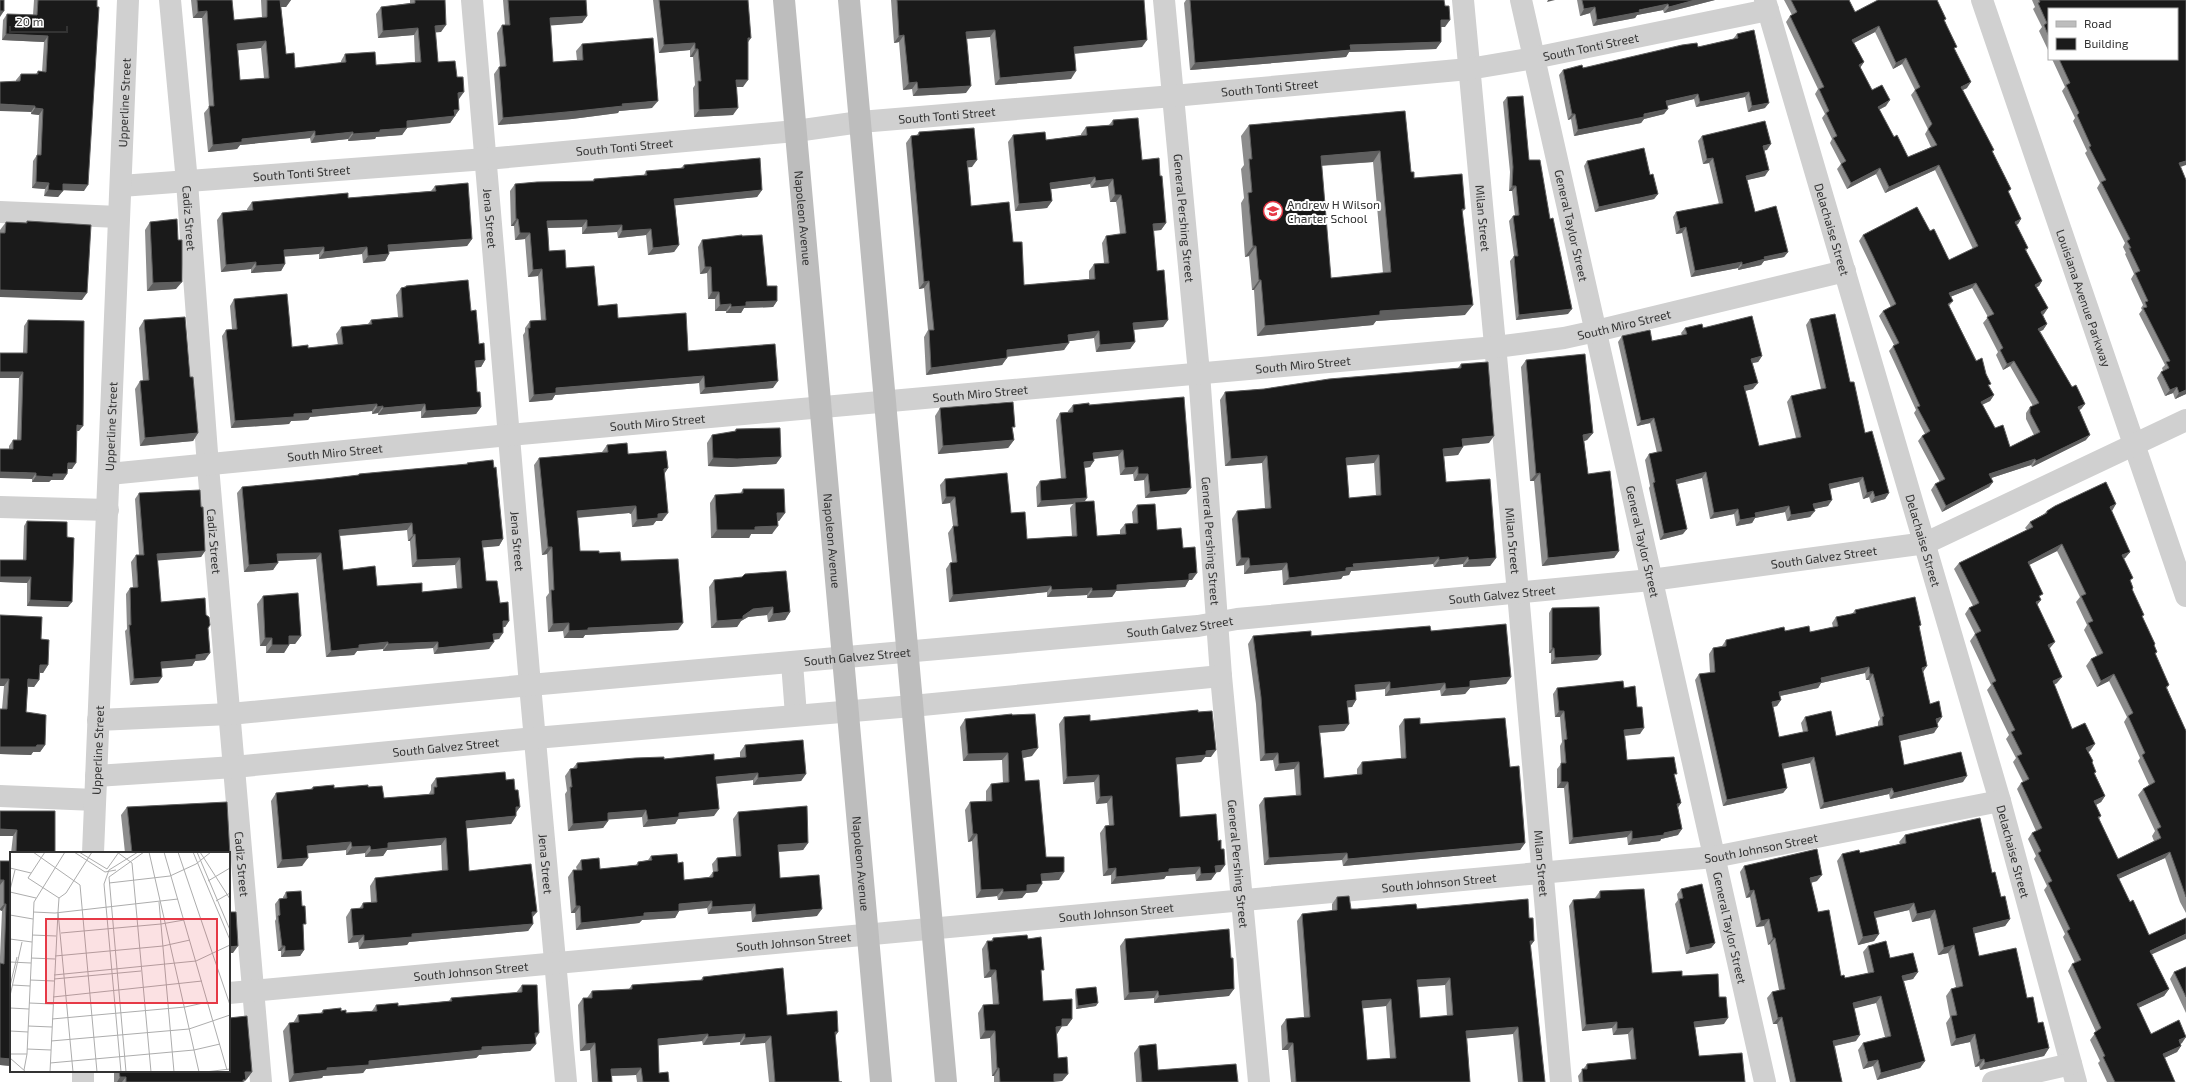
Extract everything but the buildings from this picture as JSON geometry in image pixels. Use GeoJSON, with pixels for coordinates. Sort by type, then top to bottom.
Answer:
{"type":"FeatureCollection","features":[{"type":"Feature","properties":{"kind":"main road","name":"Napoleon Avenue"},"geometry":{"type":"LineString","coordinates":[[784,0],[881,1082]]}},
{"type":"Feature","properties":{"kind":"main road"},"geometry":{"type":"LineString","coordinates":[[849,0],[946,1082]]}},
{"type":"Feature","properties":{"kind":"street","name":"Upperline Street"},"geometry":{"type":"LineString","coordinates":[[93,852],[128,0]]}},
{"type":"Feature","properties":{"kind":"street","name":"Cadiz Street"},"geometry":{"type":"LineString","coordinates":[[170,0],[187,182],[208,466],[261,1082]]}},
{"type":"Feature","properties":{"kind":"street","name":"Jena Street"},"geometry":{"type":"LineString","coordinates":[[472,0],[554,963],[566,1082]]}},
{"type":"Feature","properties":{"kind":"street","name":"General Pershing Street"},"geometry":{"type":"LineString","coordinates":[[1164,0],[1199,373],[1221,676],[1259,1082]]}},
{"type":"Feature","properties":{"kind":"street","name":"Milan Street"},"geometry":{"type":"LineString","coordinates":[[1463,0],[1496,346],[1561,1082]]}},
{"type":"Feature","properties":{"kind":"street","name":"General Taylor Street"},"geometry":{"type":"LineString","coordinates":[[1521,0],[1765,1082]]}},
{"type":"Feature","properties":{"kind":"street","name":"Louisiana Avenue Parkway"},"geometry":{"type":"LineString","coordinates":[[1982,0],[2186,596]]}},
{"type":"Feature","properties":{"kind":"street","name":"South Tonti Street"},"geometry":{"type":"LineString","coordinates":[[121,186],[486,158],[796,131],[860,122],[1469,69],[1534,58],[1767,5]]}},
{"type":"Feature","properties":{"kind":"street","name":"Delachaise Street"},"geometry":{"type":"LineString","coordinates":[[1767,5],[1926,543],[2000,801],[2073,1073]]}},
{"type":"Feature","properties":{"kind":"street"},"geometry":{"type":"LineString","coordinates":[[0,212],[119,217]]}},
{"type":"Feature","properties":{"kind":"street","name":"South Miro Street"},"geometry":{"type":"LineString","coordinates":[[109,474],[208,466],[509,434],[1496,346],[1564,338],[1596,332],[1845,271]]}},
{"type":"Feature","properties":{"kind":"street","name":"South Galvez Street"},"geometry":{"type":"LineString","coordinates":[[98,720],[230,714],[530,685],[843,659],[1198,626],[1217,622],[1651,580],[1926,543],[2186,420]]}},
{"type":"Feature","properties":{"kind":"street"},"geometry":{"type":"LineString","coordinates":[[0,507],[108,510]]}},
{"type":"Feature","properties":{"kind":"street","name":"South Galvez Street"},"geometry":{"type":"LineString","coordinates":[[792,663],[796,715]]}},
{"type":"Feature","properties":{"kind":"street","name":"South Galvez Street"},"geometry":{"type":"LineString","coordinates":[[96,776],[234,767],[535,738],[912,706],[1221,676]]}},
{"type":"Feature","properties":{"kind":"street"},"geometry":{"type":"LineString","coordinates":[[0,796],[95,800]]}},
{"type":"Feature","properties":{"kind":"street","name":"South Johnson Street"},"geometry":{"type":"LineString","coordinates":[[230,993],[1714,857],[2000,801]]}},
{"type":"Feature","properties":{"kind":"street"},"geometry":{"type":"LineString","coordinates":[[82,1082],[83,1072]]}},
{"type":"Feature","properties":{"kind":"street"},"geometry":{"type":"LineString","coordinates":[[1993,1082],[2073,1073]]}},
{"type":"Feature","properties":{"kind":"place","name":"Andrew H Wilson Charter School"},"geometry":{"type":"Point","coordinates":[1273,211]}}]}
